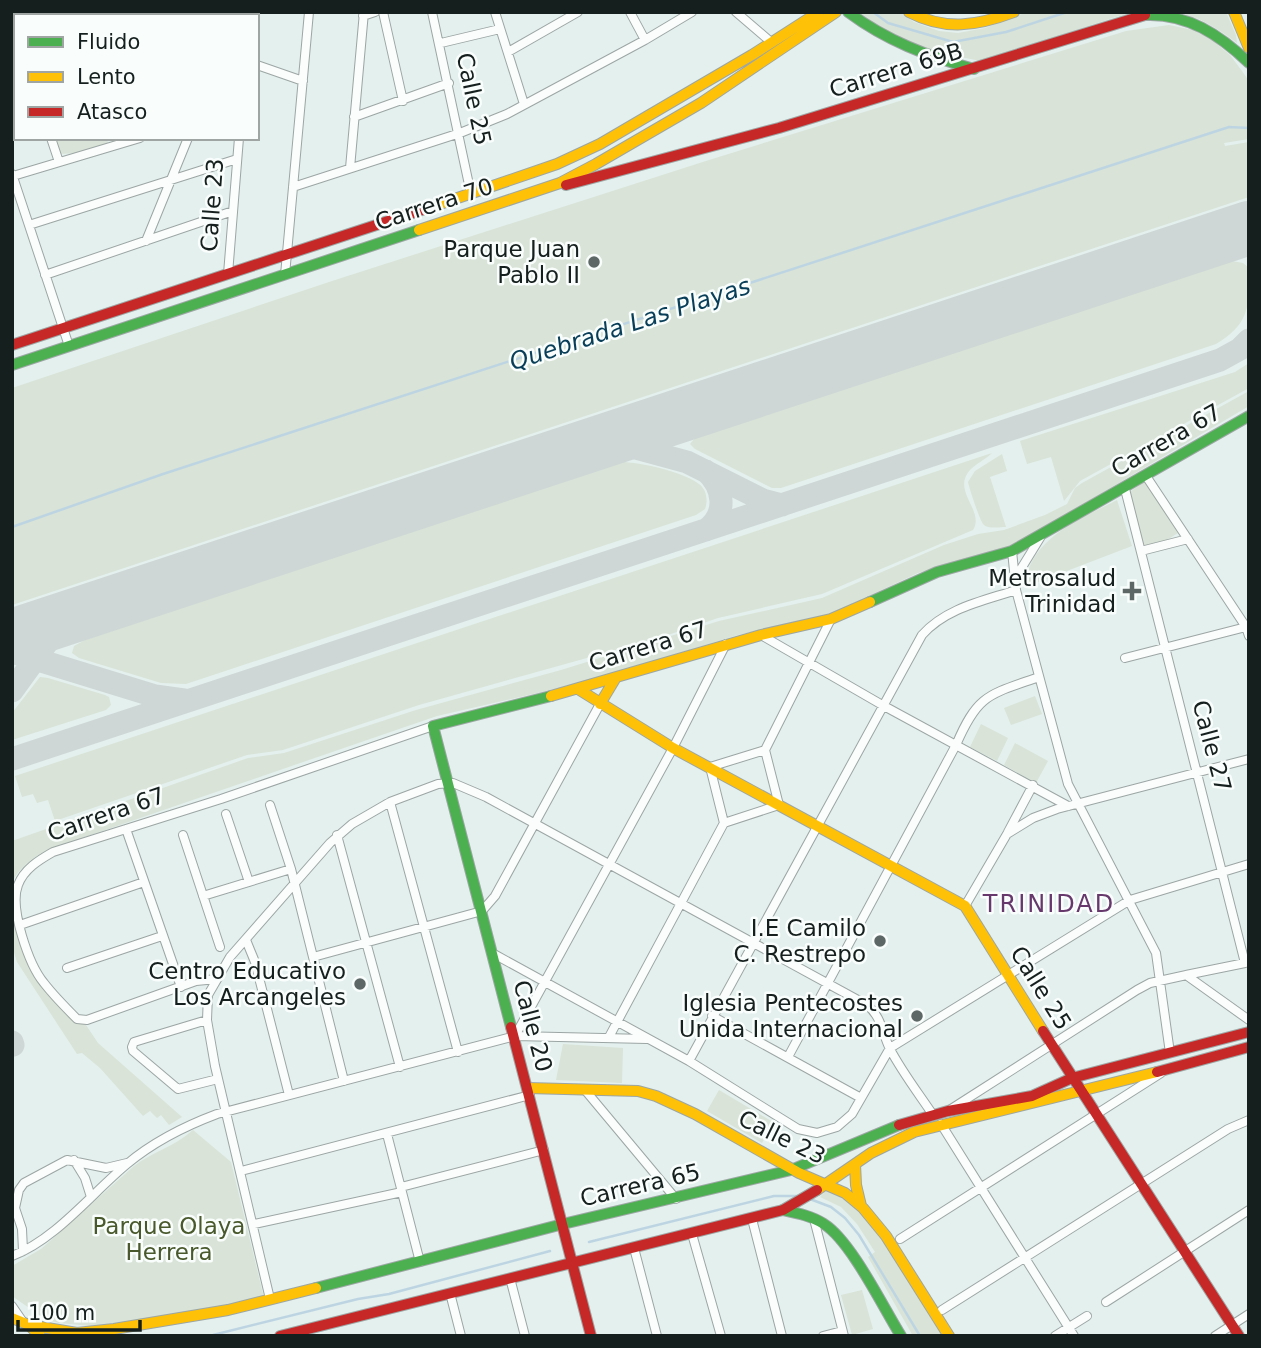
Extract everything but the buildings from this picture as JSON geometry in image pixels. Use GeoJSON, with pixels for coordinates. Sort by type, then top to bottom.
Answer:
{"type":"FeatureCollection","features":[{"type":"Feature","properties":{"kind":"street"},"geometry":{"type":"LineString","coordinates":[[285,275],[309,12]]}},
{"type":"Feature","properties":{"kind":"street"},"geometry":{"type":"LineString","coordinates":[[350,168],[364,14],[375,12]]}},
{"type":"Feature","properties":{"kind":"street"},"geometry":{"type":"LineString","coordinates":[[383,12],[403,101]]}},
{"type":"Feature","properties":{"kind":"street","name":"Calle 25"},"geometry":{"type":"LineString","coordinates":[[432,12],[441,43],[471,194]]}},
{"type":"Feature","properties":{"kind":"street"},"geometry":{"type":"LineString","coordinates":[[495,12],[524,104]]}},
{"type":"Feature","properties":{"kind":"street"},"geometry":{"type":"LineString","coordinates":[[508,52],[579,12]]}},
{"type":"Feature","properties":{"kind":"street"},"geometry":{"type":"LineString","coordinates":[[631,12],[645,40]]}},
{"type":"Feature","properties":{"kind":"street"},"geometry":{"type":"LineString","coordinates":[[293,187],[460,133],[524,104],[692,12]]}},
{"type":"Feature","properties":{"kind":"street"},"geometry":{"type":"LineString","coordinates":[[736,12],[771,42]]}},
{"type":"Feature","properties":{"kind":"street","name":"Carrera 70"},"geometry":{"type":"LineString","coordinates":[[12,345],[557,164],[600,144],[819,12]]}},
{"type":"Feature","properties":{"kind":"street","name":"Carrera 70"},"geometry":{"type":"LineString","coordinates":[[12,365],[542,190],[607,158],[761,67],[836,12]]}},
{"type":"Feature","properties":{"kind":"street"},"geometry":{"type":"LineString","coordinates":[[848,12],[889,41],[925,56],[974,69]]}},
{"type":"Feature","properties":{"kind":"street","name":"Carrera 69B"},"geometry":{"type":"LineString","coordinates":[[909,12],[928,22],[946,26],[983,23],[1011,13]]}},
{"type":"Feature","properties":{"kind":"street"},"geometry":{"type":"LineString","coordinates":[[1234,12],[1249,48]]}},
{"type":"Feature","properties":{"kind":"street","name":"Carrera 69B"},"geometry":{"type":"LineString","coordinates":[[542,190],[628,170],[974,69],[1149,14],[1173,16],[1202,25],[1249,63]]}},
{"type":"Feature","properties":{"kind":"street"},"geometry":{"type":"LineString","coordinates":[[441,43],[500,29]]}},
{"type":"Feature","properties":{"kind":"street"},"geometry":{"type":"LineString","coordinates":[[259,66],[303,81]]}},
{"type":"Feature","properties":{"kind":"street"},"geometry":{"type":"LineString","coordinates":[[354,117],[449,83]]}},
{"type":"Feature","properties":{"kind":"street"},"geometry":{"type":"LineString","coordinates":[[52,140],[59,162]]}},
{"type":"Feature","properties":{"kind":"street"},"geometry":{"type":"LineString","coordinates":[[69,346],[13,180],[59,162],[132,140]]}},
{"type":"Feature","properties":{"kind":"street"},"geometry":{"type":"LineString","coordinates":[[146,241],[187,140]]}},
{"type":"Feature","properties":{"kind":"street","name":"Calle 23"},"geometry":{"type":"LineString","coordinates":[[228,274],[239,140]]}},
{"type":"Feature","properties":{"kind":"street"},"geometry":{"type":"LineString","coordinates":[[29,225],[237,159]]}},
{"type":"Feature","properties":{"kind":"street"},"geometry":{"type":"LineString","coordinates":[[45,275],[233,211]]}},
{"type":"Feature","properties":{"kind":"street","name":"Carrera 67"},"geometry":{"type":"LineString","coordinates":[[20,925],[15,897],[18,883],[34,862],[53,852],[433,726],[615,679],[726,644],[831,620],[937,572],[1012,551],[1249,416]]}},
{"type":"Feature","properties":{"kind":"street"},"geometry":{"type":"LineString","coordinates":[[1125,658],[1248,632],[1146,476]]}},
{"type":"Feature","properties":{"kind":"street","name":"Calle 27"},"geometry":{"type":"LineString","coordinates":[[1125,489],[1247,962]]}},
{"type":"Feature","properties":{"kind":"street"},"geometry":{"type":"LineString","coordinates":[[1016,577],[1040,537]]}},
{"type":"Feature","properties":{"kind":"street"},"geometry":{"type":"LineString","coordinates":[[1141,551],[1188,539]]}},
{"type":"Feature","properties":{"kind":"street"},"geometry":{"type":"LineString","coordinates":[[1012,551],[1016,590],[1068,784],[1156,953],[1170,1052]]}},
{"type":"Feature","properties":{"kind":"street"},"geometry":{"type":"LineString","coordinates":[[689,1061],[884,706],[912,649],[931,625],[948,613],[1016,590]]}},
{"type":"Feature","properties":{"kind":"street"},"geometry":{"type":"LineString","coordinates":[[724,823],[779,805],[765,750],[831,620]]}},
{"type":"Feature","properties":{"kind":"street"},"geometry":{"type":"LineString","coordinates":[[761,635],[884,706],[1068,806]]}},
{"type":"Feature","properties":{"kind":"street"},"geometry":{"type":"LineString","coordinates":[[515,1036],[673,748],[726,644]]}},
{"type":"Feature","properties":{"kind":"street"},"geometry":{"type":"LineString","coordinates":[[788,1057],[956,745],[969,716],[985,699],[1001,690],[1038,677]]}},
{"type":"Feature","properties":{"kind":"street"},"geometry":{"type":"LineString","coordinates":[[313,957],[482,911],[495,896],[615,679]]}},
{"type":"Feature","properties":{"kind":"street","name":"Calle 25"},"geometry":{"type":"LineString","coordinates":[[578,689],[673,748],[965,906],[1095,1115],[1239,1336]]}},
{"type":"Feature","properties":{"kind":"street","name":"Calle 20"},"geometry":{"type":"LineString","coordinates":[[433,726],[592,1336]]}},
{"type":"Feature","properties":{"kind":"street"},"geometry":{"type":"LineString","coordinates":[[609,1037],[724,823],[710,767],[765,750]]}},
{"type":"Feature","properties":{"kind":"street"},"geometry":{"type":"LineString","coordinates":[[1007,834],[1033,818],[1077,803],[1249,759]]}},
{"type":"Feature","properties":{"kind":"street"},"geometry":{"type":"LineString","coordinates":[[270,1299],[218,1079],[206,1020],[208,995],[230,957],[337,835],[390,802],[448,782],[486,797],[875,1011],[890,1048],[1074,1336]]}},
{"type":"Feature","properties":{"kind":"street"},"geometry":{"type":"LineString","coordinates":[[965,906],[1033,785]]}},
{"type":"Feature","properties":{"kind":"street"},"geometry":{"type":"LineString","coordinates":[[390,802],[458,1052]]}},
{"type":"Feature","properties":{"kind":"street"},"geometry":{"type":"LineString","coordinates":[[270,804],[291,869],[344,1081]]}},
{"type":"Feature","properties":{"kind":"street"},"geometry":{"type":"LineString","coordinates":[[226,814],[249,882]]}},
{"type":"Feature","properties":{"kind":"street"},"geometry":{"type":"LineString","coordinates":[[126,829],[181,987]]}},
{"type":"Feature","properties":{"kind":"street"},"geometry":{"type":"LineString","coordinates":[[183,835],[220,947]]}},
{"type":"Feature","properties":{"kind":"street"},"geometry":{"type":"LineString","coordinates":[[337,835],[400,1067]]}},
{"type":"Feature","properties":{"kind":"street"},"geometry":{"type":"LineString","coordinates":[[712,1016],[861,1098],[890,1048],[1130,900],[1249,864]]}},
{"type":"Feature","properties":{"kind":"street"},"geometry":{"type":"LineString","coordinates":[[204,896],[291,869]]}},
{"type":"Feature","properties":{"kind":"street"},"geometry":{"type":"LineString","coordinates":[[145,882],[20,925],[23,940],[41,981],[77,1019],[87,1020],[195,981],[217,979]]}},
{"type":"Feature","properties":{"kind":"street"},"geometry":{"type":"LineString","coordinates":[[67,968],[162,936]]}},
{"type":"Feature","properties":{"kind":"street"},"geometry":{"type":"LineString","coordinates":[[246,940],[255,962],[289,1095]]}},
{"type":"Feature","properties":{"kind":"street","name":"Calle 23"},"geometry":{"type":"LineString","coordinates":[[492,953],[689,1061],[798,1129],[817,1133],[831,1130],[852,1114],[861,1098]]}},
{"type":"Feature","properties":{"kind":"street"},"geometry":{"type":"LineString","coordinates":[[948,1111],[1150,983],[1247,962]]}},
{"type":"Feature","properties":{"kind":"street"},"geometry":{"type":"LineString","coordinates":[[1186,975],[1249,1020]]}},
{"type":"Feature","properties":{"kind":"street"},"geometry":{"type":"LineString","coordinates":[[206,1020],[134,1042],[133,1051],[174,1087],[183,1088],[218,1079]]}},
{"type":"Feature","properties":{"kind":"street","name":"Carrera 65"},"geometry":{"type":"LineString","coordinates":[[280,1336],[783,1210],[855,1164],[937,1120],[948,1111],[1032,1096],[1072,1078],[1249,1032]]}},
{"type":"Feature","properties":{"kind":"street"},"geometry":{"type":"LineString","coordinates":[[16,1255],[40,1240],[128,1163],[206,1118],[515,1036],[650,1040]]}},
{"type":"Feature","properties":{"kind":"street","name":"Carrera 65"},"geometry":{"type":"LineString","coordinates":[[21,1322],[69,1332],[104,1330],[185,1318],[270,1299],[563,1224],[791,1170],[880,1131],[1081,1092],[1249,1047]]}},
{"type":"Feature","properties":{"kind":"street"},"geometry":{"type":"LineString","coordinates":[[900,1238],[1167,1069]]}},
{"type":"Feature","properties":{"kind":"street"},"geometry":{"type":"LineString","coordinates":[[585,1090],[676,1199]]}},
{"type":"Feature","properties":{"kind":"street","name":"Calle 23"},"geometry":{"type":"LineString","coordinates":[[529,1092],[638,1091],[652,1095],[679,1107],[791,1170],[828,1183],[861,1206],[878,1224],[949,1336]]}},
{"type":"Feature","properties":{"kind":"street"},"geometry":{"type":"LineString","coordinates":[[241,1171],[529,1092]]}},
{"type":"Feature","properties":{"kind":"street"},"geometry":{"type":"LineString","coordinates":[[942,1310],[1228,1129],[1249,1120]]}},
{"type":"Feature","properties":{"kind":"street"},"geometry":{"type":"LineString","coordinates":[[387,1133],[420,1262]]}},
{"type":"Feature","properties":{"kind":"street"},"geometry":{"type":"LineString","coordinates":[[254,1224],[401,1190],[544,1150]]}},
{"type":"Feature","properties":{"kind":"street"},"geometry":{"type":"LineString","coordinates":[[16,1255],[22,1229],[15,1208],[20,1188],[66,1160],[106,1168],[128,1163]]}},
{"type":"Feature","properties":{"kind":"street"},"geometry":{"type":"LineString","coordinates":[[74,1160],[85,1178],[91,1197]]}},
{"type":"Feature","properties":{"kind":"street"},"geometry":{"type":"LineString","coordinates":[[855,1164],[861,1206]]}},
{"type":"Feature","properties":{"kind":"street"},"geometry":{"type":"LineString","coordinates":[[783,1210],[813,1216],[825,1222],[844,1241],[901,1336]]}},
{"type":"Feature","properties":{"kind":"street"},"geometry":{"type":"LineString","coordinates":[[1106,1302],[1249,1210]]}},
{"type":"Feature","properties":{"kind":"street"},"geometry":{"type":"LineString","coordinates":[[813,1216],[818,1227],[843,1333],[823,1336]]}},
{"type":"Feature","properties":{"kind":"street"},"geometry":{"type":"LineString","coordinates":[[752,1219],[782,1336]]}},
{"type":"Feature","properties":{"kind":"street"},"geometry":{"type":"LineString","coordinates":[[22,1229],[40,1240]]}},
{"type":"Feature","properties":{"kind":"street"},"geometry":{"type":"LineString","coordinates":[[692,1234],[721,1336]]}},
{"type":"Feature","properties":{"kind":"street"},"geometry":{"type":"LineString","coordinates":[[634,1248],[657,1336]]}},
{"type":"Feature","properties":{"kind":"street"},"geometry":{"type":"LineString","coordinates":[[510,1278],[525,1336]]}},
{"type":"Feature","properties":{"kind":"street"},"geometry":{"type":"LineString","coordinates":[[450,1293],[461,1336]]}},
{"type":"Feature","properties":{"kind":"street"},"geometry":{"type":"LineString","coordinates":[[12,1306],[21,1322],[40,1336]]}},
{"type":"Feature","properties":{"kind":"street"},"geometry":{"type":"LineString","coordinates":[[1215,1336],[1249,1314]]}},
{"type":"Feature","properties":{"kind":"street"},"geometry":{"type":"LineString","coordinates":[[1055,1336],[1087,1316]]}},
{"type":"Feature","properties":{"kind":"green space"},"geometry":{"type":"Polygon","coordinates":[[[858,12],[900,12],[914,22],[939,31],[958,33],[985,28],[1027,12],[1137,12],[981,61],[924,50],[901,41],[858,12]]]}},
{"type":"Feature","properties":{"kind":"green space"},"geometry":{"type":"Polygon","coordinates":[[[1174,12],[1226,12],[1237,43],[1207,23],[1174,12]]]}},
{"type":"Feature","properties":{"kind":"green space","name":"Parque Juan Pablo II"},"geometry":{"type":"Polygon","coordinates":[[[1169,25],[1193,30],[1212,40],[1230,55],[1249,81],[1249,139],[1224,143],[1225,146],[1249,142],[1249,197],[12,605],[12,388],[332,281],[709,160],[1126,31],[1169,25]]]}},
{"type":"Feature","properties":{"kind":"green space"},"geometry":{"type":"Polygon","coordinates":[[[52,140],[107,140],[108,144],[84,153],[56,154],[52,140]]]}},
{"type":"Feature","properties":{"kind":"green space"},"geometry":{"type":"Polygon","coordinates":[[[1219,262],[1243,263],[1249,268],[1248,303],[1236,328],[1216,344],[781,488],[772,488],[690,444],[696,437],[1219,262]]]}},
{"type":"Feature","properties":{"kind":"green space"},"geometry":{"type":"Polygon","coordinates":[[[1249,363],[1249,388],[1080,481],[1064,501],[1051,457],[1027,464],[1020,441],[1235,372],[1249,363]]]}},
{"type":"Feature","properties":{"kind":"green space"},"geometry":{"type":"Polygon","coordinates":[[[1249,391],[1249,406],[1009,546],[918,573],[830,614],[738,635],[581,683],[437,716],[47,850],[27,863],[12,882],[12,841],[248,758],[284,753],[416,710],[561,670],[719,621],[822,598],[944,545],[978,534],[1004,530],[1045,515],[1067,504],[1075,488],[1082,483],[1249,391]]]}},
{"type":"Feature","properties":{"kind":"green space"},"geometry":{"type":"Polygon","coordinates":[[[992,453],[971,469],[964,483],[975,517],[973,530],[822,594],[718,618],[662,637],[419,705],[283,750],[247,755],[55,821],[48,800],[37,803],[33,794],[22,797],[15,776],[992,453]]]}},
{"type":"Feature","properties":{"kind":"green space"},"geometry":{"type":"Polygon","coordinates":[[[1002,454],[1007,471],[990,477],[1006,527],[988,527],[980,518],[968,482],[975,471],[1002,454]]]}},
{"type":"Feature","properties":{"kind":"green space"},"geometry":{"type":"Polygon","coordinates":[[[620,462],[661,468],[683,475],[702,486],[707,499],[705,509],[696,515],[186,684],[161,683],[79,658],[72,653],[74,646],[85,640],[620,462]]]}},
{"type":"Feature","properties":{"kind":"green space"},"geometry":{"type":"Polygon","coordinates":[[[1146,481],[1178,533],[1162,543],[1143,548],[1128,493],[1146,481]]]}},
{"type":"Feature","properties":{"kind":"green space"},"geometry":{"type":"Polygon","coordinates":[[[1117,500],[1132,546],[1025,587],[1028,570],[1046,543],[1072,523],[1117,500]]]}},
{"type":"Feature","properties":{"kind":"green space"},"geometry":{"type":"Polygon","coordinates":[[[40,677],[105,695],[109,697],[111,705],[106,710],[12,740],[12,713],[40,677]]]}},
{"type":"Feature","properties":{"kind":"green space"},"geometry":{"type":"Polygon","coordinates":[[[1035,696],[1042,714],[1011,725],[1004,708],[1035,696]]]}},
{"type":"Feature","properties":{"kind":"green space"},"geometry":{"type":"Polygon","coordinates":[[[981,724],[1008,738],[997,761],[970,747],[981,724]]]}},
{"type":"Feature","properties":{"kind":"green space"},"geometry":{"type":"Polygon","coordinates":[[[1015,743],[1048,761],[1036,783],[1004,765],[1015,743]]]}},
{"type":"Feature","properties":{"kind":"green space"},"geometry":{"type":"Polygon","coordinates":[[[12,911],[20,943],[46,991],[66,1014],[84,1022],[98,1043],[182,1117],[169,1125],[161,1115],[157,1118],[150,1111],[143,1116],[100,1068],[82,1053],[77,1054],[17,962],[12,946],[12,911]]]}},
{"type":"Feature","properties":{"kind":"green space"},"geometry":{"type":"Polygon","coordinates":[[[563,1044],[623,1048],[622,1083],[556,1080],[563,1044]]]}},
{"type":"Feature","properties":{"kind":"green space"},"geometry":{"type":"Polygon","coordinates":[[[719,1090],[773,1122],[762,1143],[707,1111],[719,1090]]]}},
{"type":"Feature","properties":{"kind":"green space","name":"Parque Olaya Herrera"},"geometry":{"type":"Polygon","coordinates":[[[193,1130],[231,1162],[264,1298],[185,1315],[91,1326],[45,1319],[12,1296],[12,1266],[41,1249],[134,1166],[193,1130]]]}},
{"type":"Feature","properties":{"kind":"green space"},"geometry":{"type":"Polygon","coordinates":[[[830,1186],[874,1223],[943,1336],[913,1336],[868,1257],[875,1252],[857,1224],[841,1207],[820,1197],[830,1186]]]}},
{"type":"Feature","properties":{"kind":"green space"},"geometry":{"type":"Polygon","coordinates":[[[862,1290],[873,1329],[852,1335],[841,1295],[862,1290]]]}},
{"type":"Feature","properties":{"kind":"waterway"},"geometry":{"type":"LineString","coordinates":[[873,12],[888,23],[953,42],[1006,32],[1067,12]]}},
{"type":"Feature","properties":{"kind":"waterway","name":"Quebrada Las Playas"},"geometry":{"type":"LineString","coordinates":[[12,527],[163,474],[1229,127],[1249,128]]}},
{"type":"Feature","properties":{"kind":"waterway"},"geometry":{"type":"LineString","coordinates":[[589,1242],[774,1196],[800,1196]]}},
{"type":"Feature","properties":{"kind":"waterway"},"geometry":{"type":"LineString","coordinates":[[810,1199],[831,1207],[845,1218],[859,1235],[920,1336]]}},
{"type":"Feature","properties":{"kind":"waterway"},"geometry":{"type":"LineString","coordinates":[[213,1335],[358,1299],[389,1294],[550,1251]]}},
{"type":"Feature","properties":{"kind":"taxiway"},"geometry":{"type":"LineString","coordinates":[[1235,233],[1249,234]]}},
{"type":"Feature","properties":{"kind":"taxiway"},"geometry":{"type":"LineString","coordinates":[[12,759],[1220,360],[1240,349],[1249,340]]}},
{"type":"Feature","properties":{"kind":"taxiway"},"geometry":{"type":"LineString","coordinates":[[606,440],[687,462],[763,500],[782,505]]}},
{"type":"Feature","properties":{"kind":"taxiway"},"geometry":{"type":"LineString","coordinates":[[706,471],[717,485],[721,501],[718,516],[706,530]]}},
{"type":"Feature","properties":{"kind":"taxiway"},"geometry":{"type":"LineString","coordinates":[[12,691],[59,626],[74,616]]}},
{"type":"Feature","properties":{"kind":"taxiway"},"geometry":{"type":"LineString","coordinates":[[12,652],[155,696],[184,700]]}},
{"type":"Feature","properties":{"kind":"runway"},"geometry":{"type":"LineString","coordinates":[[12,636],[1249,228]]}},
{"type":"Feature","properties":{"kind":"traffic: fast"},"geometry":{"type":"LineString","coordinates":[[848,12],[908,46],[974,69]]}},
{"type":"Feature","properties":{"kind":"traffic: fast"},"geometry":{"type":"LineString","coordinates":[[1145,15],[1160,15],[1189,22],[1226,43],[1249,63]]}},
{"type":"Feature","properties":{"kind":"traffic: fast"},"geometry":{"type":"LineString","coordinates":[[12,365],[419,230]]}},
{"type":"Feature","properties":{"kind":"traffic: fast"},"geometry":{"type":"LineString","coordinates":[[870,602],[937,572],[1012,551],[1249,416]]}},
{"type":"Feature","properties":{"kind":"traffic: fast"},"geometry":{"type":"LineString","coordinates":[[511,1027],[433,726],[551,696]]}},
{"type":"Feature","properties":{"kind":"traffic: fast"},"geometry":{"type":"LineString","coordinates":[[316,1288],[563,1224],[791,1170],[899,1125]]}},
{"type":"Feature","properties":{"kind":"traffic: fast"},"geometry":{"type":"LineString","coordinates":[[783,1210],[814,1219],[834,1233],[855,1259],[901,1336]]}},
{"type":"Feature","properties":{"kind":"traffic: slow"},"geometry":{"type":"LineString","coordinates":[[437,205],[557,164],[600,144],[752,55],[819,12]]}},
{"type":"Feature","properties":{"kind":"traffic: slow"},"geometry":{"type":"LineString","coordinates":[[419,230],[560,183],[701,103],[836,12]]}},
{"type":"Feature","properties":{"kind":"traffic: slow"},"geometry":{"type":"LineString","coordinates":[[909,12],[948,24],[987,21],[1014,12]]}},
{"type":"Feature","properties":{"kind":"traffic: slow"},"geometry":{"type":"LineString","coordinates":[[1234,12],[1249,48]]}},
{"type":"Feature","properties":{"kind":"traffic: slow"},"geometry":{"type":"LineString","coordinates":[[551,696],[761,635],[831,619],[870,602]]}},
{"type":"Feature","properties":{"kind":"traffic: slow"},"geometry":{"type":"LineString","coordinates":[[600,704],[615,679]]}},
{"type":"Feature","properties":{"kind":"traffic: slow"},"geometry":{"type":"LineString","coordinates":[[578,689],[673,748],[965,906],[1043,1031]]}},
{"type":"Feature","properties":{"kind":"traffic: slow"},"geometry":{"type":"LineString","coordinates":[[817,1190],[871,1153],[914,1132],[1157,1072]]}},
{"type":"Feature","properties":{"kind":"traffic: slow"},"geometry":{"type":"LineString","coordinates":[[528,1088],[638,1091],[656,1096],[695,1114],[799,1173],[845,1193],[863,1208],[886,1236],[949,1336]]}},
{"type":"Feature","properties":{"kind":"traffic: slow"},"geometry":{"type":"LineString","coordinates":[[855,1164],[861,1206]]}},
{"type":"Feature","properties":{"kind":"traffic: slow"},"geometry":{"type":"LineString","coordinates":[[29,1325],[77,1333],[114,1329],[228,1310],[316,1288]]}},
{"type":"Feature","properties":{"kind":"traffic: slow"},"geometry":{"type":"LineString","coordinates":[[12,1318],[29,1325],[40,1336]]}},
{"type":"Feature","properties":{"kind":"traffic: jam"},"geometry":{"type":"LineString","coordinates":[[566,185],[779,128],[1145,15]]}},
{"type":"Feature","properties":{"kind":"traffic: jam"},"geometry":{"type":"LineString","coordinates":[[12,345],[437,205]]}},
{"type":"Feature","properties":{"kind":"traffic: jam"},"geometry":{"type":"LineString","coordinates":[[511,1027],[591,1336]]}},
{"type":"Feature","properties":{"kind":"traffic: jam"},"geometry":{"type":"LineString","coordinates":[[1043,1031],[1239,1336]]}},
{"type":"Feature","properties":{"kind":"traffic: jam"},"geometry":{"type":"LineString","coordinates":[[899,1125],[948,1111],[1032,1096],[1072,1078],[1249,1032]]}},
{"type":"Feature","properties":{"kind":"traffic: jam"},"geometry":{"type":"LineString","coordinates":[[1157,1072],[1249,1047]]}},
{"type":"Feature","properties":{"kind":"traffic: jam"},"geometry":{"type":"LineString","coordinates":[[280,1336],[783,1210],[817,1190]]}},
{"type":"Feature","properties":{"kind":"place","name":"Parque Juan Pablo II"},"geometry":{"type":"Point","coordinates":[594,262]}},
{"type":"Feature","properties":{"kind":"place","name":"Metrosalud Trinidad"},"geometry":{"type":"Point","coordinates":[1132,591]}},
{"type":"Feature","properties":{"kind":"place","name":"I.E Camilo C. Restrepo"},"geometry":{"type":"Point","coordinates":[880,941]}},
{"type":"Feature","properties":{"kind":"place","name":"Centro Educativo Los Arcangeles"},"geometry":{"type":"Point","coordinates":[360,984]}},
{"type":"Feature","properties":{"kind":"place","name":"Iglesia Pentecostes Unida Internacional"},"geometry":{"type":"Point","coordinates":[917,1016]}},
{"type":"Feature","properties":{"kind":"district","name":"TRINIDAD"},"geometry":{"type":"Point","coordinates":[1049,904]}}]}
